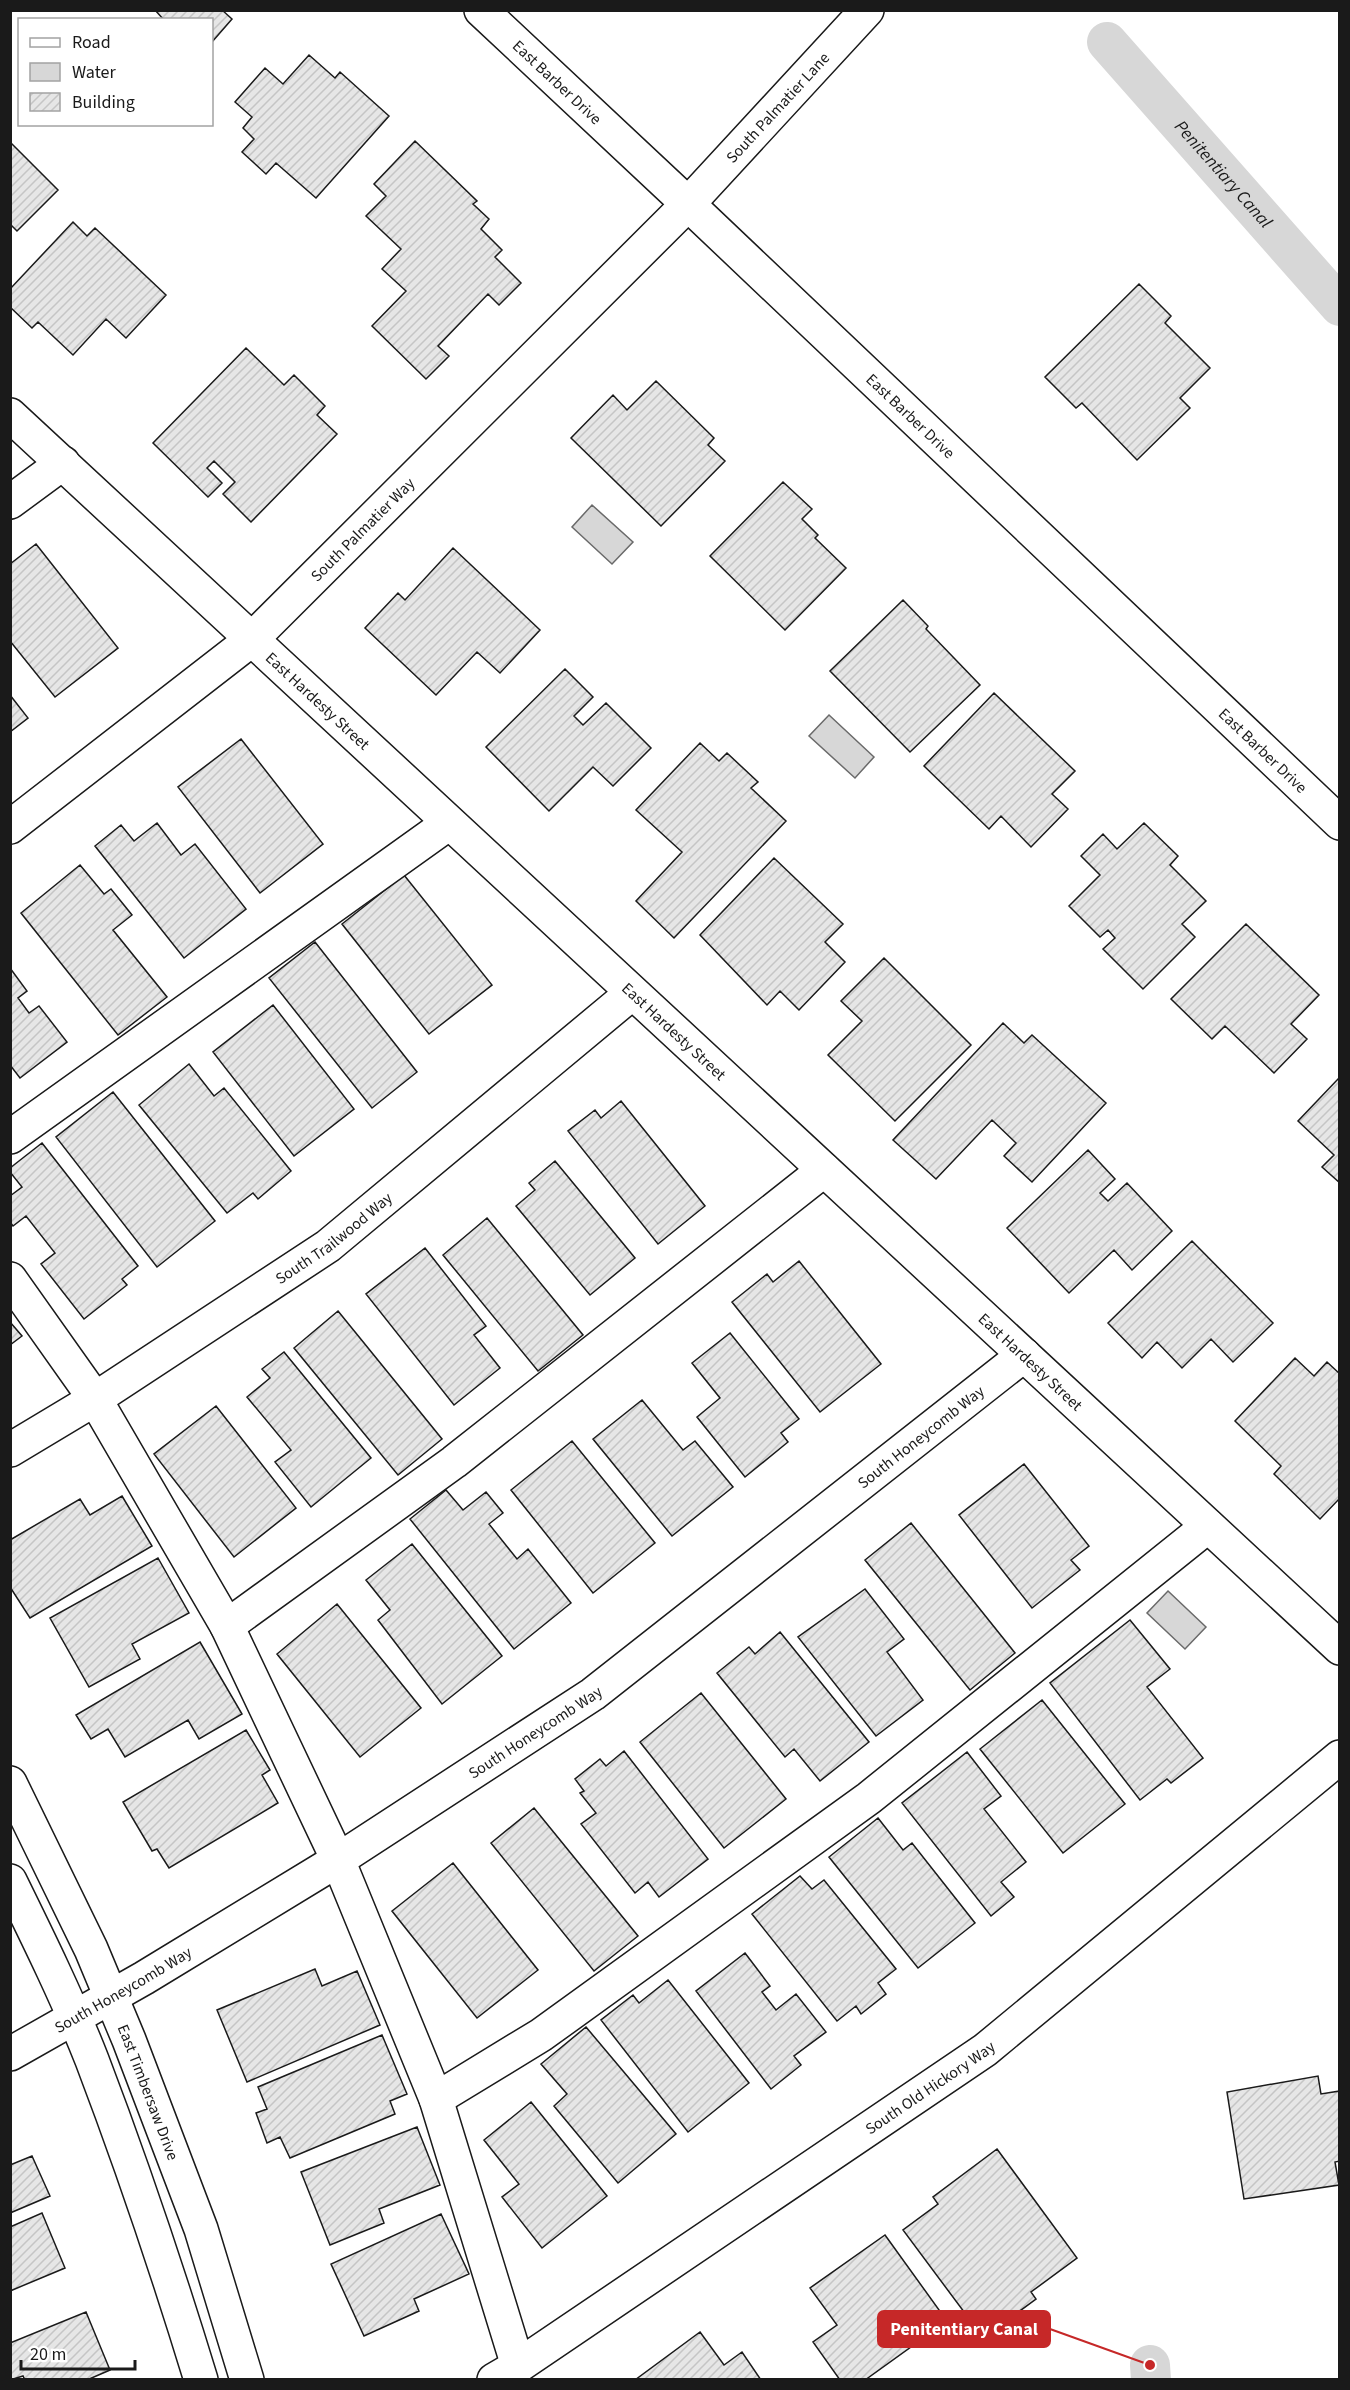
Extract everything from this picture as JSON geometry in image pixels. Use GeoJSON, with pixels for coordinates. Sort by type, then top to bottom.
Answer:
{"type":"FeatureCollection","features":[{"type":"Feature","properties":{"kind":"street","name":"East Barber Drive"},"geometry":{"type":"LineString","coordinates":[[481,10],[1340,823]]}},
{"type":"Feature","properties":{"kind":"street","name":"South Palmatier Lane"},"geometry":{"type":"LineString","coordinates":[[688,204],[867,10]]}},
{"type":"Feature","properties":{"kind":"street","name":"South Palmatier Way"},"geometry":{"type":"LineString","coordinates":[[10,827],[251,640],[688,204]]}},
{"type":"Feature","properties":{"kind":"street","name":"East Hardesty Street"},"geometry":{"type":"LineString","coordinates":[[10,415],[1340,1648]]}},
{"type":"Feature","properties":{"kind":"street"},"geometry":{"type":"LineString","coordinates":[[10,502],[63,463]]}},
{"type":"Feature","properties":{"kind":"street"},"geometry":{"type":"LineString","coordinates":[[10,1137],[449,823]]}},
{"type":"Feature","properties":{"kind":"street","name":"South Trailwood Way"},"geometry":{"type":"LineString","coordinates":[[10,1450],[95,1399],[328,1246],[632,993]]}},
{"type":"Feature","properties":{"kind":"street"},"geometry":{"type":"LineString","coordinates":[[227,1626],[454,1462],[824,1170]]}},
{"type":"Feature","properties":{"kind":"street"},"geometry":{"type":"LineString","coordinates":[[10,1279],[95,1399],[227,1626],[338,1860],[436,2099],[506,2373]]}},
{"type":"Feature","properties":{"kind":"street","name":"South Honeycomb Way"},"geometry":{"type":"LineString","coordinates":[[10,2054],[111,1997],[338,1860],[593,1694],[1024,1355]]}},
{"type":"Feature","properties":{"kind":"street"},"geometry":{"type":"LineString","coordinates":[[436,2099],[541,2035],[869,1798],[1208,1526]]}},
{"type":"Feature","properties":{"kind":"street","name":"South Old Hickory Way"},"geometry":{"type":"LineString","coordinates":[[506,2373],[985,2050],[1340,1757]]}},
{"type":"Feature","properties":{"kind":"street","name":"East Timbersaw Drive"},"geometry":{"type":"LineString","coordinates":[[10,1783],[91,1949],[111,1997],[201,2229],[247,2379]]}},
{"type":"Feature","properties":{"kind":"street"},"geometry":{"type":"LineString","coordinates":[[10,1881],[91,2059],[162,2254],[201,2379]]}},
{"type":"Feature","properties":{"kind":"water"},"geometry":{"type":"Polygon","coordinates":[[[592,505],[633,542],[612,564],[572,527],[592,505]]]}},
{"type":"Feature","properties":{"kind":"water"},"geometry":{"type":"Polygon","coordinates":[[[829,715],[874,757],[855,778],[809,736],[829,715]]]}},
{"type":"Feature","properties":{"kind":"water"},"geometry":{"type":"Polygon","coordinates":[[[1168,1591],[1206,1627],[1185,1649],[1147,1613],[1168,1591]]]}},
{"type":"Feature","properties":{"kind":"building"},"geometry":{"type":"Polygon","coordinates":[[[155,10],[222,10],[232,19],[213,41],[213,18],[162,18],[155,10]]]}},
{"type":"Feature","properties":{"kind":"building"},"geometry":{"type":"Polygon","coordinates":[[[309,55],[335,78],[340,72],[389,116],[316,198],[276,163],[266,174],[242,152],[254,139],[243,128],[252,117],[235,102],[265,68],[283,84],[309,55]]]}},
{"type":"Feature","properties":{"kind":"building"},"geometry":{"type":"Polygon","coordinates":[[[415,141],[477,201],[473,204],[489,219],[481,229],[502,250],[495,257],[521,283],[499,305],[488,294],[438,346],[449,356],[426,379],[372,326],[406,291],[382,269],[401,249],[366,216],[386,196],[374,184],[415,141]]]}},
{"type":"Feature","properties":{"kind":"building"},"geometry":{"type":"Polygon","coordinates":[[[10,142],[58,190],[17,231],[10,224],[10,142]]]}},
{"type":"Feature","properties":{"kind":"building"},"geometry":{"type":"Polygon","coordinates":[[[73,222],[87,236],[95,228],[166,295],[126,338],[106,319],[73,355],[38,322],[32,328],[10,307],[10,289],[73,222]]]}},
{"type":"Feature","properties":{"kind":"building"},"geometry":{"type":"Polygon","coordinates":[[[1139,284],[1171,316],[1165,323],[1210,368],[1180,398],[1190,408],[1137,460],[1082,403],[1076,408],[1045,377],[1139,284]]]}},
{"type":"Feature","properties":{"kind":"building"},"geometry":{"type":"Polygon","coordinates":[[[246,348],[284,385],[294,375],[325,406],[317,415],[337,434],[251,522],[223,494],[235,482],[214,461],[207,468],[222,483],[208,497],[153,443],[246,348]]]}},
{"type":"Feature","properties":{"kind":"building"},"geometry":{"type":"Polygon","coordinates":[[[656,381],[714,438],[708,445],[725,461],[661,526],[571,438],[613,395],[627,410],[656,381]]]}},
{"type":"Feature","properties":{"kind":"building"},"geometry":{"type":"Polygon","coordinates":[[[783,482],[812,509],[802,519],[818,535],[815,538],[846,568],[785,630],[710,556],[783,482]]]}},
{"type":"Feature","properties":{"kind":"building"},"geometry":{"type":"Polygon","coordinates":[[[36,544],[118,648],[55,697],[10,641],[10,564],[36,544]]]}},
{"type":"Feature","properties":{"kind":"building"},"geometry":{"type":"Polygon","coordinates":[[[453,548],[540,630],[500,673],[477,652],[436,695],[365,628],[398,593],[405,600],[453,548]]]}},
{"type":"Feature","properties":{"kind":"building"},"geometry":{"type":"Polygon","coordinates":[[[903,600],[928,626],[926,629],[980,685],[910,752],[830,671],[903,600]]]}},
{"type":"Feature","properties":{"kind":"building"},"geometry":{"type":"Polygon","coordinates":[[[565,669],[593,697],[574,716],[583,725],[606,703],[651,748],[613,786],[593,767],[549,811],[486,747],[565,669]]]}},
{"type":"Feature","properties":{"kind":"building"},"geometry":{"type":"Polygon","coordinates":[[[994,693],[1075,771],[1052,794],[1068,809],[1031,847],[1001,816],[989,829],[924,766],[994,693]]]}},
{"type":"Feature","properties":{"kind":"building"},"geometry":{"type":"Polygon","coordinates":[[[10,695],[28,718],[10,732],[10,695]]]}},
{"type":"Feature","properties":{"kind":"building"},"geometry":{"type":"Polygon","coordinates":[[[241,739],[323,844],[260,893],[178,787],[241,739]]]}},
{"type":"Feature","properties":{"kind":"building"},"geometry":{"type":"Polygon","coordinates":[[[700,743],[719,761],[727,753],[758,782],[751,788],[786,821],[674,938],[636,901],[682,852],[636,810],[700,743]]]}},
{"type":"Feature","properties":{"kind":"building"},"geometry":{"type":"Polygon","coordinates":[[[157,823],[181,855],[195,844],[246,909],[184,958],[95,846],[121,825],[134,841],[157,823]]]}},
{"type":"Feature","properties":{"kind":"building"},"geometry":{"type":"Polygon","coordinates":[[[1144,823],[1178,856],[1170,865],[1206,901],[1182,924],[1195,937],[1143,989],[1103,949],[1115,938],[1108,930],[1100,937],[1069,906],[1100,875],[1081,856],[1103,834],[1117,849],[1144,823]]]}},
{"type":"Feature","properties":{"kind":"building"},"geometry":{"type":"Polygon","coordinates":[[[774,858],[843,924],[825,942],[845,962],[799,1010],[780,991],[767,1005],[700,935],[774,858]]]}},
{"type":"Feature","properties":{"kind":"building"},"geometry":{"type":"Polygon","coordinates":[[[80,865],[104,894],[111,889],[132,915],[113,930],[167,997],[118,1035],[21,913],[80,865]]]}},
{"type":"Feature","properties":{"kind":"building"},"geometry":{"type":"Polygon","coordinates":[[[404,875],[492,985],[429,1034],[342,924],[404,875]]]}},
{"type":"Feature","properties":{"kind":"building"},"geometry":{"type":"Polygon","coordinates":[[[1246,924],[1319,995],[1291,1024],[1307,1039],[1274,1073],[1225,1026],[1212,1039],[1171,999],[1246,924]]]}},
{"type":"Feature","properties":{"kind":"building"},"geometry":{"type":"Polygon","coordinates":[[[315,942],[417,1072],[372,1108],[269,978],[315,942]]]}},
{"type":"Feature","properties":{"kind":"building"},"geometry":{"type":"Polygon","coordinates":[[[884,958],[971,1045],[895,1121],[828,1055],[862,1021],[841,1001],[884,958]]]}},
{"type":"Feature","properties":{"kind":"building"},"geometry":{"type":"Polygon","coordinates":[[[10,968],[27,991],[18,998],[29,1013],[39,1006],[67,1042],[20,1078],[10,1065],[10,968]]]}},
{"type":"Feature","properties":{"kind":"building"},"geometry":{"type":"Polygon","coordinates":[[[273,1005],[354,1109],[294,1156],[213,1052],[273,1005]]]}},
{"type":"Feature","properties":{"kind":"building"},"geometry":{"type":"Polygon","coordinates":[[[1003,1023],[1024,1043],[1032,1035],[1106,1103],[1032,1182],[1004,1156],[1016,1143],[992,1120],[936,1179],[893,1140],[1003,1023]]]}},
{"type":"Feature","properties":{"kind":"building"},"geometry":{"type":"Polygon","coordinates":[[[189,1064],[214,1096],[224,1088],[291,1171],[258,1199],[253,1193],[227,1213],[139,1105],[189,1064]]]}},
{"type":"Feature","properties":{"kind":"building"},"geometry":{"type":"Polygon","coordinates":[[[1338,1079],[1340,1081],[1340,1183],[1322,1167],[1334,1155],[1298,1121],[1338,1079]]]}},
{"type":"Feature","properties":{"kind":"building"},"geometry":{"type":"Polygon","coordinates":[[[113,1092],[215,1221],[157,1267],[56,1137],[113,1092]]]}},
{"type":"Feature","properties":{"kind":"building"},"geometry":{"type":"Polygon","coordinates":[[[621,1101],[705,1206],[658,1244],[568,1131],[595,1110],[601,1118],[621,1101]]]}},
{"type":"Feature","properties":{"kind":"building"},"geometry":{"type":"Polygon","coordinates":[[[42,1143],[138,1266],[122,1279],[127,1285],[84,1319],[41,1264],[55,1253],[26,1216],[13,1226],[10,1222],[10,1196],[22,1187],[10,1172],[10,1168],[42,1143]]]}},
{"type":"Feature","properties":{"kind":"building"},"geometry":{"type":"Polygon","coordinates":[[[1088,1150],[1115,1179],[1100,1193],[1108,1201],[1127,1183],[1172,1231],[1132,1270],[1114,1250],[1069,1293],[1007,1228],[1088,1150]]]}},
{"type":"Feature","properties":{"kind":"building"},"geometry":{"type":"Polygon","coordinates":[[[555,1161],[635,1258],[590,1295],[516,1206],[535,1190],[529,1183],[555,1161]]]}},
{"type":"Feature","properties":{"kind":"building"},"geometry":{"type":"Polygon","coordinates":[[[487,1218],[583,1335],[538,1371],[443,1255],[487,1218]]]}},
{"type":"Feature","properties":{"kind":"building"},"geometry":{"type":"Polygon","coordinates":[[[1192,1241],[1273,1323],[1233,1362],[1211,1339],[1182,1368],[1157,1342],[1142,1358],[1108,1323],[1192,1241]]]}},
{"type":"Feature","properties":{"kind":"building"},"geometry":{"type":"Polygon","coordinates":[[[425,1248],[486,1326],[474,1335],[500,1368],[454,1405],[366,1294],[425,1248]]]}},
{"type":"Feature","properties":{"kind":"building"},"geometry":{"type":"Polygon","coordinates":[[[799,1261],[881,1364],[820,1412],[732,1302],[767,1274],[773,1282],[799,1261]]]}},
{"type":"Feature","properties":{"kind":"building"},"geometry":{"type":"Polygon","coordinates":[[[338,1311],[442,1439],[398,1475],[294,1348],[338,1311]]]}},
{"type":"Feature","properties":{"kind":"building"},"geometry":{"type":"Polygon","coordinates":[[[10,1322],[22,1336],[10,1345],[10,1322]]]}},
{"type":"Feature","properties":{"kind":"building"},"geometry":{"type":"Polygon","coordinates":[[[730,1333],[799,1419],[781,1433],[788,1442],[745,1477],[697,1417],[720,1398],[692,1363],[730,1333]]]}},
{"type":"Feature","properties":{"kind":"building"},"geometry":{"type":"Polygon","coordinates":[[[284,1352],[371,1458],[311,1507],[275,1462],[291,1450],[247,1397],[270,1378],[262,1369],[284,1352]]]}},
{"type":"Feature","properties":{"kind":"building"},"geometry":{"type":"Polygon","coordinates":[[[1295,1358],[1314,1376],[1327,1362],[1340,1374],[1340,1498],[1320,1519],[1274,1474],[1281,1466],[1235,1421],[1295,1358]]]}},
{"type":"Feature","properties":{"kind":"building"},"geometry":{"type":"Polygon","coordinates":[[[642,1400],[683,1450],[695,1441],[733,1487],[672,1536],[593,1439],[642,1400]]]}},
{"type":"Feature","properties":{"kind":"building"},"geometry":{"type":"Polygon","coordinates":[[[216,1406],[296,1508],[234,1557],[154,1454],[216,1406]]]}},
{"type":"Feature","properties":{"kind":"building"},"geometry":{"type":"Polygon","coordinates":[[[572,1441],[655,1543],[593,1593],[511,1490],[572,1441]]]}},
{"type":"Feature","properties":{"kind":"building"},"geometry":{"type":"Polygon","coordinates":[[[1024,1464],[1089,1546],[1071,1560],[1080,1570],[1032,1608],[959,1515],[1024,1464]]]}},
{"type":"Feature","properties":{"kind":"building"},"geometry":{"type":"Polygon","coordinates":[[[446,1490],[463,1510],[486,1492],[503,1513],[489,1524],[517,1559],[528,1549],[571,1603],[514,1649],[410,1519],[446,1490]]]}},
{"type":"Feature","properties":{"kind":"building"},"geometry":{"type":"Polygon","coordinates":[[[122,1496],[152,1546],[30,1618],[10,1587],[10,1540],[80,1499],[90,1515],[122,1496]]]}},
{"type":"Feature","properties":{"kind":"building"},"geometry":{"type":"Polygon","coordinates":[[[911,1523],[1015,1653],[970,1690],[865,1560],[911,1523]]]}},
{"type":"Feature","properties":{"kind":"building"},"geometry":{"type":"Polygon","coordinates":[[[412,1544],[502,1656],[442,1704],[378,1620],[390,1610],[366,1580],[412,1544]]]}},
{"type":"Feature","properties":{"kind":"building"},"geometry":{"type":"Polygon","coordinates":[[[158,1558],[189,1613],[132,1644],[140,1659],[89,1687],[50,1618],[158,1558]]]}},
{"type":"Feature","properties":{"kind":"building"},"geometry":{"type":"Polygon","coordinates":[[[865,1589],[904,1639],[887,1652],[923,1700],[876,1736],[798,1637],[865,1589]]]}},
{"type":"Feature","properties":{"kind":"building"},"geometry":{"type":"Polygon","coordinates":[[[337,1604],[421,1708],[360,1757],[277,1654],[337,1604]]]}},
{"type":"Feature","properties":{"kind":"building"},"geometry":{"type":"Polygon","coordinates":[[[1130,1620],[1170,1669],[1147,1687],[1203,1758],[1171,1783],[1167,1779],[1140,1800],[1050,1683],[1130,1620]]]}},
{"type":"Feature","properties":{"kind":"building"},"geometry":{"type":"Polygon","coordinates":[[[780,1632],[869,1742],[820,1781],[794,1749],[785,1757],[717,1673],[749,1647],[755,1654],[780,1632]]]}},
{"type":"Feature","properties":{"kind":"building"},"geometry":{"type":"Polygon","coordinates":[[[200,1642],[242,1714],[199,1739],[188,1720],[125,1757],[108,1729],[91,1739],[76,1715],[200,1642]]]}},
{"type":"Feature","properties":{"kind":"building"},"geometry":{"type":"Polygon","coordinates":[[[701,1693],[786,1799],[724,1848],[640,1742],[701,1693]]]}},
{"type":"Feature","properties":{"kind":"building"},"geometry":{"type":"Polygon","coordinates":[[[1042,1700],[1125,1804],[1063,1853],[980,1749],[1042,1700]]]}},
{"type":"Feature","properties":{"kind":"building"},"geometry":{"type":"Polygon","coordinates":[[[246,1730],[270,1770],[262,1775],[278,1803],[169,1868],[157,1849],[152,1851],[123,1802],[246,1730]]]}},
{"type":"Feature","properties":{"kind":"building"},"geometry":{"type":"Polygon","coordinates":[[[624,1751],[708,1859],[659,1897],[648,1882],[635,1893],[581,1824],[596,1813],[580,1793],[584,1791],[575,1779],[600,1759],[606,1766],[624,1751]]]}},
{"type":"Feature","properties":{"kind":"building"},"geometry":{"type":"Polygon","coordinates":[[[967,1752],[1001,1796],[984,1809],[1026,1862],[1001,1882],[1014,1897],[991,1916],[902,1803],[967,1752]]]}},
{"type":"Feature","properties":{"kind":"building"},"geometry":{"type":"Polygon","coordinates":[[[534,1808],[638,1936],[594,1971],[491,1843],[534,1808]]]}},
{"type":"Feature","properties":{"kind":"building"},"geometry":{"type":"Polygon","coordinates":[[[878,1818],[903,1850],[912,1843],[975,1923],[918,1968],[829,1857],[878,1818]]]}},
{"type":"Feature","properties":{"kind":"building"},"geometry":{"type":"Polygon","coordinates":[[[453,1863],[538,1970],[477,2018],[392,1911],[453,1863]]]}},
{"type":"Feature","properties":{"kind":"building"},"geometry":{"type":"Polygon","coordinates":[[[800,1876],[812,1889],[824,1880],[896,1969],[878,1983],[886,1994],[861,2014],[856,2006],[837,2021],[752,1914],[800,1876]]]}},
{"type":"Feature","properties":{"kind":"building"},"geometry":{"type":"Polygon","coordinates":[[[745,1953],[770,1986],[762,1992],[776,2010],[796,1994],[826,2032],[794,2056],[801,2065],[771,2089],[696,1991],[745,1953]]]}},
{"type":"Feature","properties":{"kind":"building"},"geometry":{"type":"Polygon","coordinates":[[[315,1969],[322,1986],[357,1971],[380,2025],[247,2082],[217,2010],[315,1969]]]}},
{"type":"Feature","properties":{"kind":"building"},"geometry":{"type":"Polygon","coordinates":[[[668,1980],[749,2083],[688,2132],[601,2020],[633,1995],[639,2003],[668,1980]]]}},
{"type":"Feature","properties":{"kind":"building"},"geometry":{"type":"Polygon","coordinates":[[[586,2027],[676,2134],[618,2183],[554,2106],[567,2094],[541,2064],[586,2027]]]}},
{"type":"Feature","properties":{"kind":"building"},"geometry":{"type":"Polygon","coordinates":[[[382,2035],[407,2094],[390,2101],[395,2114],[290,2158],[280,2137],[267,2143],[256,2113],[267,2109],[258,2087],[382,2035]]]}},
{"type":"Feature","properties":{"kind":"building"},"geometry":{"type":"Polygon","coordinates":[[[1318,2076],[1321,2094],[1340,2091],[1340,2161],[1335,2162],[1339,2185],[1244,2199],[1227,2092],[1318,2076]]]}},
{"type":"Feature","properties":{"kind":"building"},"geometry":{"type":"Polygon","coordinates":[[[531,2102],[607,2196],[542,2248],[502,2197],[519,2184],[484,2140],[531,2102]]]}},
{"type":"Feature","properties":{"kind":"building"},"geometry":{"type":"Polygon","coordinates":[[[417,2127],[440,2185],[379,2209],[384,2223],[330,2245],[301,2172],[417,2127]]]}},
{"type":"Feature","properties":{"kind":"building"},"geometry":{"type":"Polygon","coordinates":[[[997,2149],[1077,2258],[1031,2292],[1036,2299],[1002,2324],[995,2314],[976,2328],[903,2230],[938,2204],[933,2197],[997,2149]]]}},
{"type":"Feature","properties":{"kind":"building"},"geometry":{"type":"Polygon","coordinates":[[[32,2156],[50,2196],[10,2213],[10,2165],[32,2156]]]}},
{"type":"Feature","properties":{"kind":"building"},"geometry":{"type":"Polygon","coordinates":[[[42,2213],[65,2268],[10,2291],[10,2227],[42,2213]]]}},
{"type":"Feature","properties":{"kind":"building"},"geometry":{"type":"Polygon","coordinates":[[[441,2214],[469,2274],[414,2299],[419,2311],[364,2336],[331,2264],[441,2214]]]}},
{"type":"Feature","properties":{"kind":"building"},"geometry":{"type":"Polygon","coordinates":[[[885,2235],[947,2321],[865,2380],[840,2380],[813,2342],[837,2325],[810,2288],[885,2235]]]}},
{"type":"Feature","properties":{"kind":"building"},"geometry":{"type":"Polygon","coordinates":[[[86,2312],[110,2370],[87,2380],[25,2380],[23,2376],[10,2380],[10,2343],[86,2312]]]}},
{"type":"Feature","properties":{"kind":"building"},"geometry":{"type":"Polygon","coordinates":[[[700,2332],[724,2365],[742,2352],[761,2380],[635,2380],[700,2332]]]}},
{"type":"Feature","properties":{"kind":"waterway","name":"Penitentiary Canal"},"geometry":{"type":"LineString","coordinates":[[1107,42],[1340,306]]}},
{"type":"Feature","properties":{"kind":"waterway","name":"Penitentiary Canal"},"geometry":{"type":"LineString","coordinates":[[1150,2365],[1151,2380]]}},
{"type":"Feature","properties":{"kind":"place","name":"Penitentiary Canal"},"geometry":{"type":"Point","coordinates":[1150,2365]}}]}
